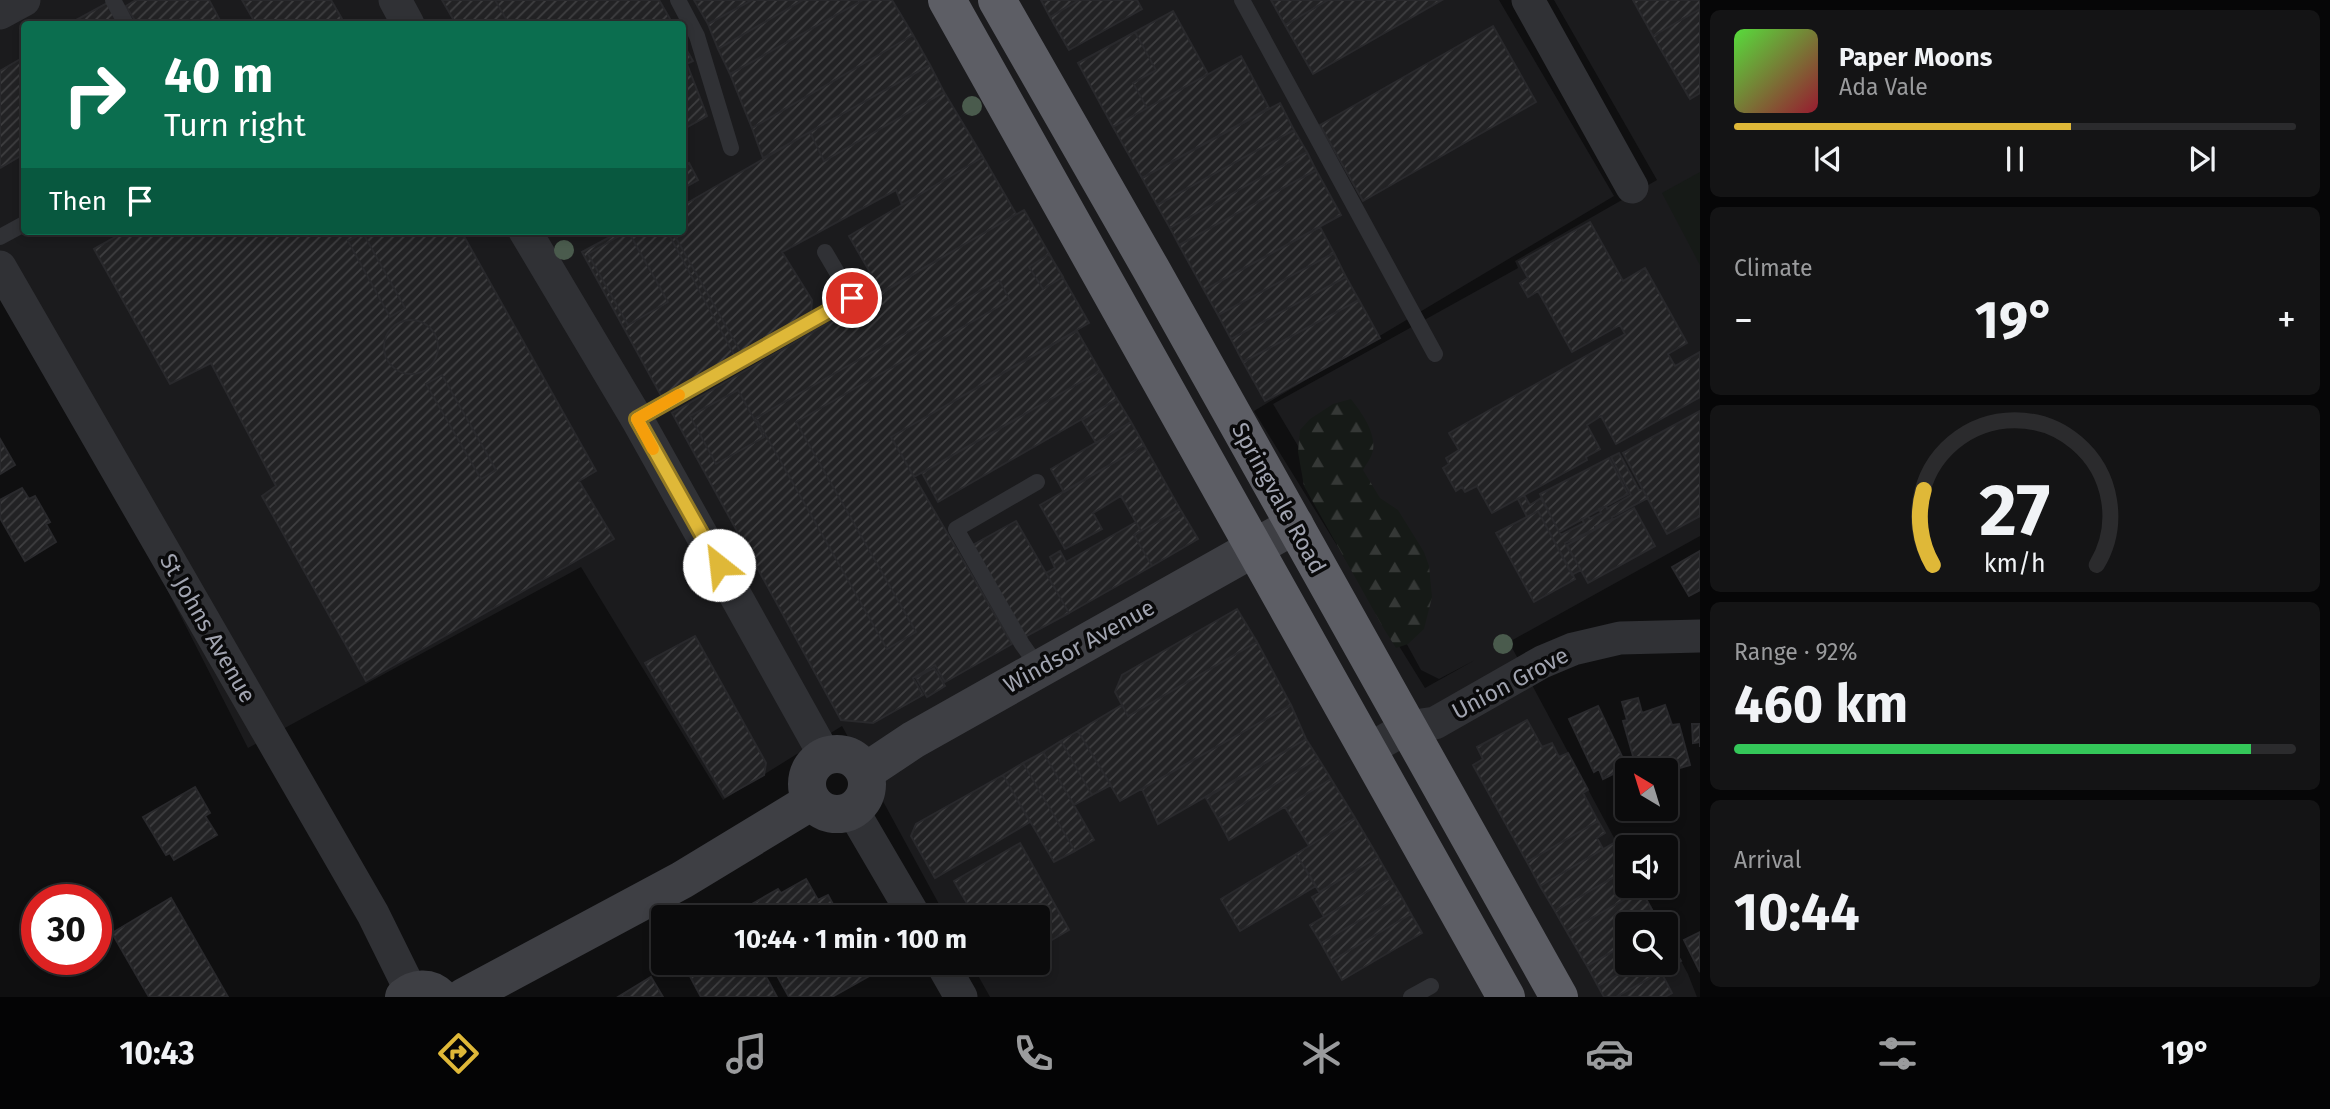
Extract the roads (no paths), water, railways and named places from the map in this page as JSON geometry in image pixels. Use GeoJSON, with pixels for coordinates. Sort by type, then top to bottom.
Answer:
{"type":"FeatureCollection","features":[{"type":"Feature","properties":{"kind":"highway","name":"Springvale Road"},"geometry":{"type":"LineString","coordinates":[[947,0],[1506,997]]}},
{"type":"Feature","properties":{"kind":"highway","name":"Springvale Road"},"geometry":{"type":"LineString","coordinates":[[997,0],[1559,997]]}},
{"type":"Feature","properties":{"kind":"street"},"geometry":{"type":"LineString","coordinates":[[0,13],[24,0]]}},
{"type":"Feature","properties":{"kind":"street"},"geometry":{"type":"LineString","coordinates":[[394,0],[406,21]]}},
{"type":"Feature","properties":{"kind":"street"},"geometry":{"type":"LineString","coordinates":[[1528,0],[1632,187]]}},
{"type":"Feature","properties":{"kind":"street"},"geometry":{"type":"LineString","coordinates":[[527,235],[637,419],[825,757]]}},
{"type":"Feature","properties":{"kind":"street","name":"St Johns Avenue"},"geometry":{"type":"LineString","coordinates":[[0,267],[418,995]]}},
{"type":"Feature","properties":{"kind":"street","name":"Windsor Avenue"},"geometry":{"type":"LineString","coordinates":[[865,772],[913,740],[1295,526]]}},
{"type":"Feature","properties":{"kind":"street","name":"Union Grove"},"geometry":{"type":"LineString","coordinates":[[1368,750],[1408,727],[1435,723],[1542,662],[1588,644],[1620,638],[1700,636]]}},
{"type":"Feature","properties":{"kind":"street"},"geometry":{"type":"LineString","coordinates":[[844,755],[860,764],[865,772],[867,789],[860,805],[853,811],[835,815],[826,813],[811,801],[808,775],[825,757],[844,755]]}},
{"type":"Feature","properties":{"kind":"street"},"geometry":{"type":"LineString","coordinates":[[464,997],[681,880],[811,801]]}},
{"type":"Feature","properties":{"kind":"street"},"geometry":{"type":"LineString","coordinates":[[853,811],[908,905]]}},
{"type":"Feature","properties":{"kind":"street"},"geometry":{"type":"LineString","coordinates":[[948,975],[961,997]]}},
{"type":"Feature","properties":{"kind":"lane"},"geometry":{"type":"LineString","coordinates":[[113,0],[124,21]]}},
{"type":"Feature","properties":{"kind":"lane"},"geometry":{"type":"LineString","coordinates":[[678,0],[697,36],[731,148]]}},
{"type":"Feature","properties":{"kind":"lane"},"geometry":{"type":"LineString","coordinates":[[1242,0],[1435,354]]}},
{"type":"Feature","properties":{"kind":"lane"},"geometry":{"type":"LineString","coordinates":[[0,237],[21,226]]}},
{"type":"Feature","properties":{"kind":"lane"},"geometry":{"type":"LineString","coordinates":[[637,419],[852,298],[825,252]]}},
{"type":"Feature","properties":{"kind":"lane"},"geometry":{"type":"LineString","coordinates":[[1037,481],[956,529],[1039,669]]}},
{"type":"Feature","properties":{"kind":"lane"},"geometry":{"type":"LineString","coordinates":[[1411,997],[1431,986]]}}]}
